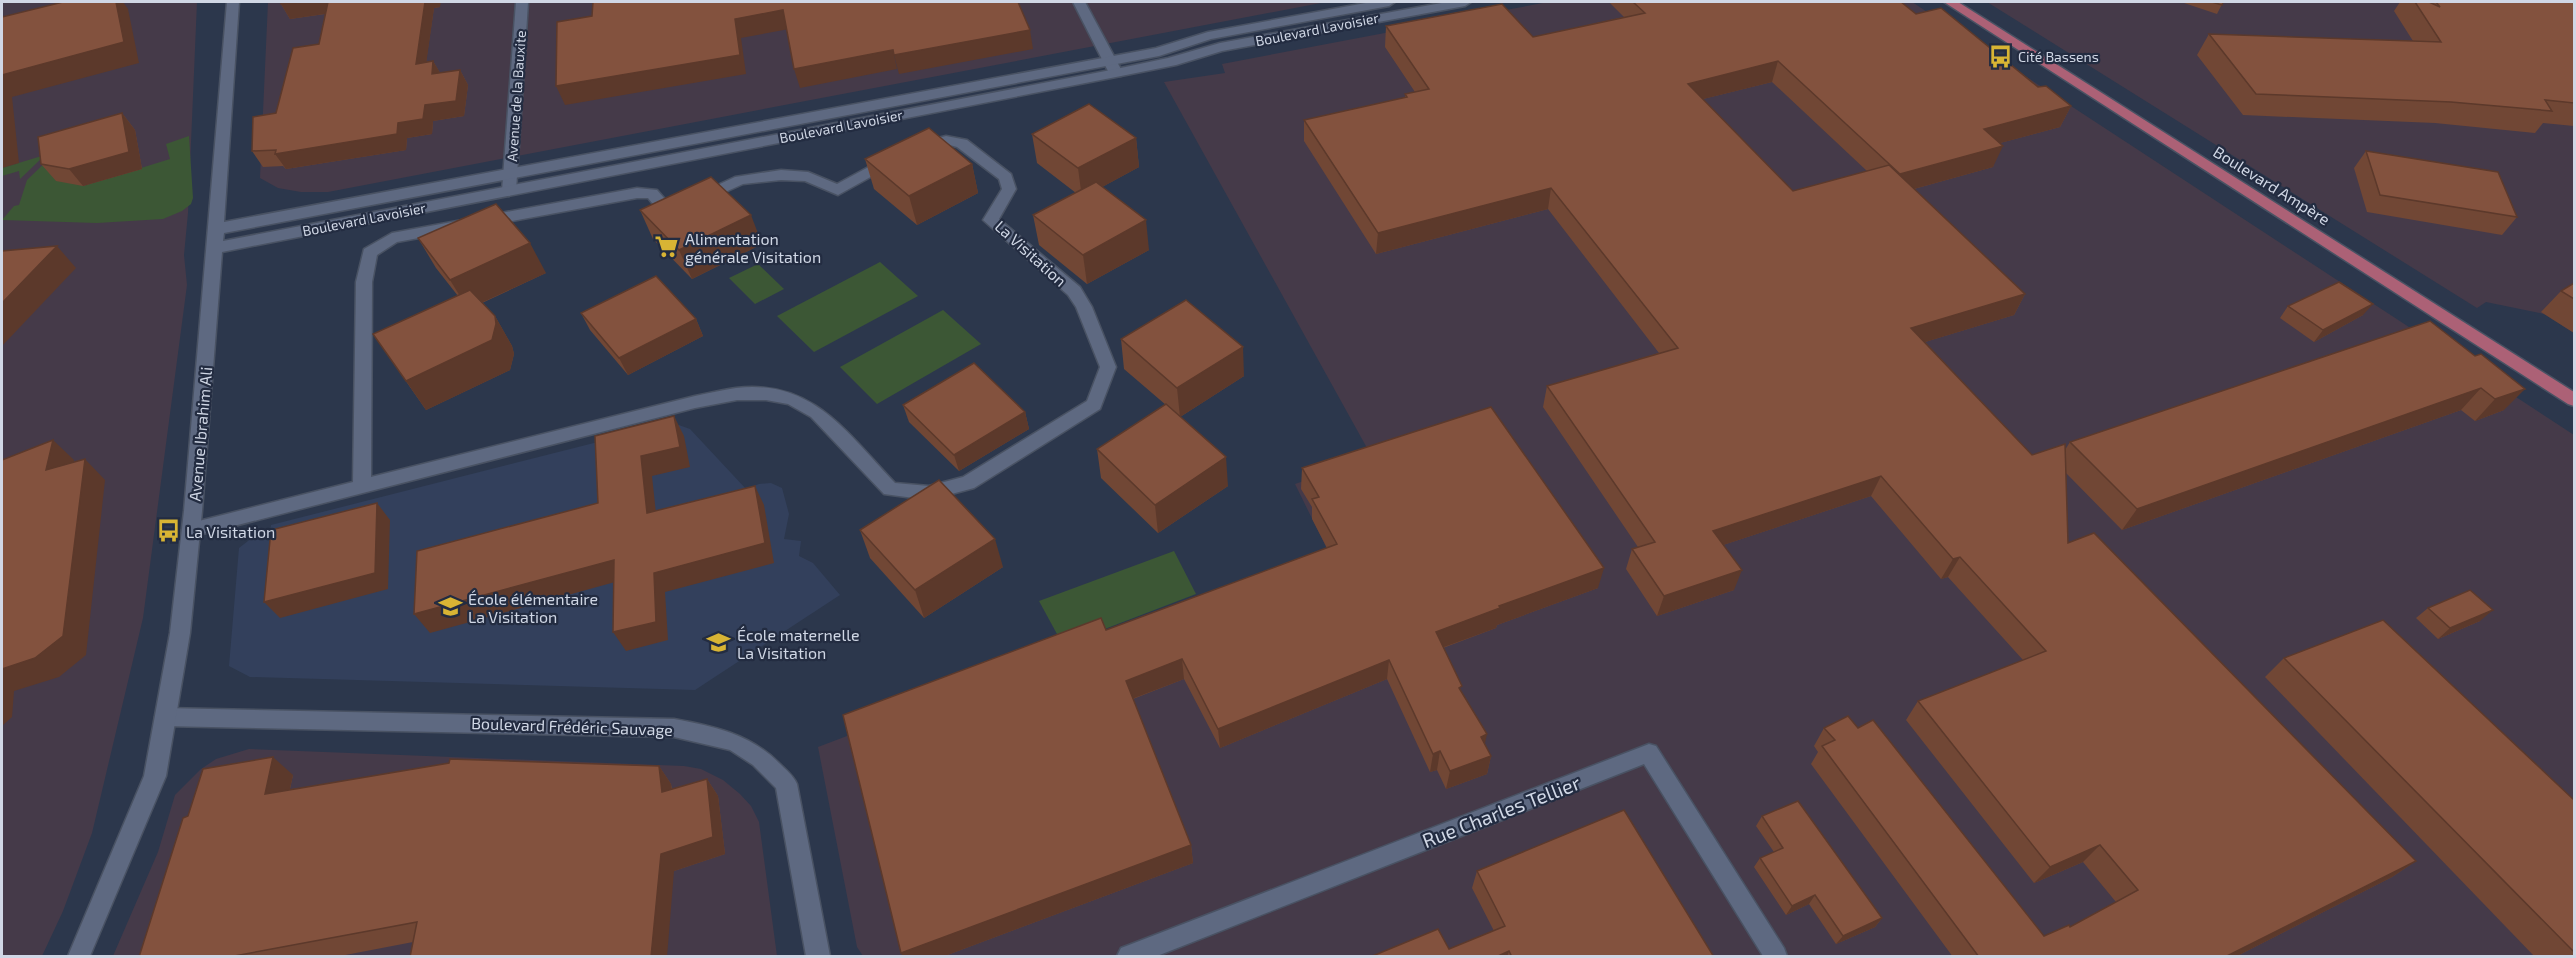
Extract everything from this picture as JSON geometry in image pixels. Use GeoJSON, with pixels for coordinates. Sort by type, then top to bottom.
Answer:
{"type":"FeatureCollection","features":[{"type":"Feature","properties":{"kind":"main road","name":"Boulevard Ampère"},"geometry":{"type":"LineString","coordinates":[[1950,2],[2574,400]]}},
{"type":"Feature","properties":{"kind":"street","name":"Avenue Ibrahim Ali"},"geometry":{"type":"LineString","coordinates":[[79,957],[155,776],[180,633],[216,238],[233,2]]}},
{"type":"Feature","properties":{"kind":"street","name":"Avenue de la Bauxite"},"geometry":{"type":"LineString","coordinates":[[509,191],[522,2]]}},
{"type":"Feature","properties":{"kind":"street"},"geometry":{"type":"LineString","coordinates":[[1079,2],[1113,67]]}},
{"type":"Feature","properties":{"kind":"street","name":"Boulevard Lavoisier"},"geometry":{"type":"LineString","coordinates":[[216,238],[509,191],[1113,67],[1208,36],[1389,2]]}},
{"type":"Feature","properties":{"kind":"street","name":"Boulevard Lavoisier"},"geometry":{"type":"LineString","coordinates":[[216,238],[510,174],[1113,67],[1171,62],[1220,47],[1465,2]]}},
{"type":"Feature","properties":{"kind":"street","name":"La Visitation"},"geometry":{"type":"LineString","coordinates":[[191,530],[695,402],[736,394],[766,394],[792,399],[817,413],[890,489],[929,493],[968,483],[1094,405],[1108,367],[1084,307],[1074,291],[991,220],[1009,189],[1006,177],[962,143],[946,140],[907,150],[838,190],[808,177],[771,176],[740,180],[668,213],[652,193],[637,193],[392,238],[370,253],[364,282],[363,486]]}},
{"type":"Feature","properties":{"kind":"street","name":"Boulevard Frédéric Sauvage"},"geometry":{"type":"LineString","coordinates":[[165,717],[674,728],[707,734],[736,743],[760,758],[786,784],[818,957]]}},
{"type":"Feature","properties":{"kind":"street","name":"Rue Charles Tellier"},"geometry":{"type":"LineString","coordinates":[[1129,957],[1649,753],[1776,957]]}},
{"type":"Feature","properties":{"kind":"shaded area"},"geometry":{"type":"Polygon","coordinates":[[[2,2],[197,2],[188,213],[184,255],[187,285],[143,618],[92,833],[63,911],[42,956],[2,956],[2,2]]]}},
{"type":"Feature","properties":{"kind":"shaded area"},"geometry":{"type":"Polygon","coordinates":[[[268,2],[1326,2],[328,192],[301,192],[278,188],[260,178],[268,2]]]}},
{"type":"Feature","properties":{"kind":"shaded area"},"geometry":{"type":"Polygon","coordinates":[[[1548,2],[1912,2],[2574,435],[2574,956],[863,956],[857,947],[818,747],[1329,553],[1295,484],[1372,457],[1164,82],[1225,73],[1222,64],[1548,2]]]}},
{"type":"Feature","properties":{"kind":"shaded area"},"geometry":{"type":"Polygon","coordinates":[[[1987,2],[2574,2],[2574,333],[2544,314],[2486,302],[2477,308],[1987,2]]]}},
{"type":"Feature","properties":{"kind":"shaded area","name":"École élémentaire La Visitation"},"geometry":{"type":"Polygon","coordinates":[[[673,423],[690,429],[746,489],[759,484],[771,483],[782,488],[789,514],[784,539],[801,541],[799,556],[813,563],[840,595],[695,690],[250,677],[229,666],[239,548],[257,534],[270,532],[271,525],[673,423]]]}},
{"type":"Feature","properties":{"kind":"shaded area"},"geometry":{"type":"Polygon","coordinates":[[[249,749],[684,766],[701,769],[723,780],[740,794],[751,806],[759,822],[777,956],[113,956],[158,852],[175,795],[201,769],[216,759],[249,749]]]}},
{"type":"Feature","properties":{"kind":"green space"},"geometry":{"type":"Polygon","coordinates":[[[189,136],[193,198],[191,204],[182,211],[163,219],[97,223],[2,220],[14,206],[19,205],[27,180],[52,156],[83,186],[170,159],[166,144],[189,136]]]}},
{"type":"Feature","properties":{"kind":"green space"},"geometry":{"type":"Polygon","coordinates":[[[45,155],[20,179],[19,171],[2,176],[2,168],[45,155]]]}},
{"type":"Feature","properties":{"kind":"green space"},"geometry":{"type":"Polygon","coordinates":[[[880,262],[918,296],[814,352],[777,316],[880,262]]]}},
{"type":"Feature","properties":{"kind":"green space"},"geometry":{"type":"Polygon","coordinates":[[[758,264],[784,289],[755,304],[729,278],[758,264]]]}},
{"type":"Feature","properties":{"kind":"green space"},"geometry":{"type":"Polygon","coordinates":[[[943,310],[981,344],[877,404],[840,367],[943,310]]]}},
{"type":"Feature","properties":{"kind":"green space"},"geometry":{"type":"Polygon","coordinates":[[[1174,551],[1196,594],[1063,645],[1039,601],[1174,551]]]}},
{"type":"Feature","properties":{"kind":"building"},"geometry":{"type":"Polygon","coordinates":[[[63,2],[116,2],[124,42],[2,75],[2,17],[63,2]]]}},
{"type":"Feature","properties":{"kind":"building"},"geometry":{"type":"Polygon","coordinates":[[[328,2],[425,2],[416,64],[433,61],[432,74],[460,70],[456,101],[425,105],[423,119],[398,123],[397,134],[275,154],[276,150],[252,151],[253,117],[276,113],[293,48],[319,44],[328,2]]]}},
{"type":"Feature","properties":{"kind":"building"},"geometry":{"type":"Polygon","coordinates":[[[593,2],[1018,2],[1030,30],[894,55],[893,50],[794,69],[783,10],[735,19],[740,55],[556,86],[557,22],[592,16],[593,2]]]}},
{"type":"Feature","properties":{"kind":"building"},"geometry":{"type":"Polygon","coordinates":[[[1633,2],[1901,2],[1916,14],[1941,8],[2038,87],[2046,86],[2071,106],[1984,129],[2003,146],[1900,174],[1778,61],[1688,84],[1793,191],[1889,165],[2025,294],[1911,328],[2032,455],[2065,444],[2068,543],[2094,533],[2416,861],[2225,957],[1979,957],[1822,746],[1835,740],[1824,728],[1848,716],[1858,728],[1873,720],[2044,936],[2069,925],[2070,927],[2138,890],[2100,845],[2050,867],[1918,701],[2046,651],[1960,557],[1953,559],[1881,476],[1713,531],[1742,570],[1664,596],[1632,549],[1655,542],[1547,386],[1678,348],[1551,188],[1378,233],[1304,120],[1407,97],[1405,94],[1429,89],[1386,26],[1502,4],[1533,37],[1645,13],[1633,2]]]}},
{"type":"Feature","properties":{"kind":"building"},"geometry":{"type":"Polygon","coordinates":[[[2415,2],[2429,2],[2440,7],[2436,2],[2574,2],[2574,103],[2545,100],[2552,111],[2451,102],[2256,94],[2209,34],[2441,42],[2415,2]]]}},
{"type":"Feature","properties":{"kind":"building"},"geometry":{"type":"Polygon","coordinates":[[[1089,104],[1136,138],[1078,168],[1032,134],[1089,104]]]}},
{"type":"Feature","properties":{"kind":"building"},"geometry":{"type":"Polygon","coordinates":[[[122,113],[129,152],[69,169],[41,164],[38,137],[122,113]]]}},
{"type":"Feature","properties":{"kind":"building"},"geometry":{"type":"Polygon","coordinates":[[[929,128],[972,164],[909,196],[865,159],[929,128]]]}},
{"type":"Feature","properties":{"kind":"building"},"geometry":{"type":"Polygon","coordinates":[[[2366,151],[2498,172],[2517,217],[2380,195],[2366,151]]]}},
{"type":"Feature","properties":{"kind":"building"},"geometry":{"type":"Polygon","coordinates":[[[711,177],[751,215],[679,250],[640,210],[711,177]]]}},
{"type":"Feature","properties":{"kind":"building"},"geometry":{"type":"Polygon","coordinates":[[[1096,182],[1146,220],[1083,255],[1033,215],[1096,182]]]}},
{"type":"Feature","properties":{"kind":"building"},"geometry":{"type":"Polygon","coordinates":[[[496,204],[530,243],[450,280],[418,238],[496,204]]]}},
{"type":"Feature","properties":{"kind":"building"},"geometry":{"type":"Polygon","coordinates":[[[57,246],[2,303],[2,251],[57,246]]]}},
{"type":"Feature","properties":{"kind":"building"},"geometry":{"type":"Polygon","coordinates":[[[656,276],[696,319],[619,358],[581,313],[656,276]]]}},
{"type":"Feature","properties":{"kind":"building"},"geometry":{"type":"Polygon","coordinates":[[[2339,282],[2373,304],[2323,330],[2288,306],[2339,282]]]}},
{"type":"Feature","properties":{"kind":"building"},"geometry":{"type":"Polygon","coordinates":[[[2574,283],[2574,299],[2561,291],[2574,283]]]}},
{"type":"Feature","properties":{"kind":"building"},"geometry":{"type":"Polygon","coordinates":[[[470,290],[495,316],[496,324],[492,340],[406,381],[373,334],[470,290]]]}},
{"type":"Feature","properties":{"kind":"building"},"geometry":{"type":"Polygon","coordinates":[[[1186,300],[1243,347],[1177,388],[1121,339],[1186,300]]]}},
{"type":"Feature","properties":{"kind":"building"},"geometry":{"type":"Polygon","coordinates":[[[2430,321],[2475,356],[2481,354],[2525,389],[2495,399],[2481,388],[2137,509],[2070,442],[2430,321]]]}},
{"type":"Feature","properties":{"kind":"building"},"geometry":{"type":"Polygon","coordinates":[[[974,363],[1025,412],[954,455],[903,405],[974,363]]]}},
{"type":"Feature","properties":{"kind":"building"},"geometry":{"type":"Polygon","coordinates":[[[1166,404],[1226,457],[1155,505],[1097,449],[1166,404]]]}},
{"type":"Feature","properties":{"kind":"building"},"geometry":{"type":"Polygon","coordinates":[[[1491,407],[1604,568],[1499,606],[1500,608],[1436,632],[1462,686],[1459,688],[1487,734],[1481,737],[1491,756],[1450,771],[1440,751],[1433,754],[1389,660],[1218,729],[1182,659],[1126,681],[1191,845],[901,953],[843,715],[1101,618],[1106,630],[1337,544],[1312,499],[1319,497],[1302,468],[1491,407]]]}},
{"type":"Feature","properties":{"kind":"building"},"geometry":{"type":"Polygon","coordinates":[[[674,416],[680,447],[641,456],[647,513],[755,486],[765,543],[654,573],[656,622],[613,632],[614,560],[414,614],[417,551],[598,503],[595,436],[674,416]]]}},
{"type":"Feature","properties":{"kind":"building"},"geometry":{"type":"Polygon","coordinates":[[[53,440],[46,470],[85,459],[63,636],[35,658],[2,669],[2,460],[53,440]]]}},
{"type":"Feature","properties":{"kind":"building"},"geometry":{"type":"Polygon","coordinates":[[[939,480],[995,539],[915,590],[860,530],[939,480]]]}},
{"type":"Feature","properties":{"kind":"building"},"geometry":{"type":"Polygon","coordinates":[[[377,503],[375,573],[264,602],[271,530],[377,503]]]}},
{"type":"Feature","properties":{"kind":"building"},"geometry":{"type":"Polygon","coordinates":[[[2470,590],[2493,610],[2450,628],[2428,608],[2470,590]]]}},
{"type":"Feature","properties":{"kind":"building"},"geometry":{"type":"Polygon","coordinates":[[[2383,620],[2574,800],[2574,952],[2284,658],[2383,620]]]}},
{"type":"Feature","properties":{"kind":"building"},"geometry":{"type":"Polygon","coordinates":[[[273,757],[265,794],[449,763],[450,759],[659,766],[662,792],[707,779],[713,837],[661,854],[651,957],[410,957],[417,922],[229,957],[139,957],[183,818],[188,816],[203,769],[273,757]]]}},
{"type":"Feature","properties":{"kind":"building"},"geometry":{"type":"Polygon","coordinates":[[[1798,801],[1882,918],[1843,936],[1815,895],[1792,906],[1760,858],[1783,848],[1762,816],[1798,801]]]}},
{"type":"Feature","properties":{"kind":"building"},"geometry":{"type":"Polygon","coordinates":[[[1624,810],[1714,957],[1512,957],[1509,951],[1496,957],[1370,957],[1438,929],[1449,949],[1505,926],[1477,871],[1624,810]]]}},
{"type":"Feature","properties":{"kind":"place","name":"Cité Bassens"},"geometry":{"type":"Point","coordinates":[2000,56]}},
{"type":"Feature","properties":{"kind":"place","name":"Alimentation générale Visitation"},"geometry":{"type":"Point","coordinates":[667,247]}},
{"type":"Feature","properties":{"kind":"place","name":"La Visitation"},"geometry":{"type":"Point","coordinates":[168,531]}},
{"type":"Feature","properties":{"kind":"place","name":"École élémentaire La Visitation"},"geometry":{"type":"Point","coordinates":[450,607]}},
{"type":"Feature","properties":{"kind":"place","name":"École maternelle La Visitation"},"geometry":{"type":"Point","coordinates":[719,643]}}]}
